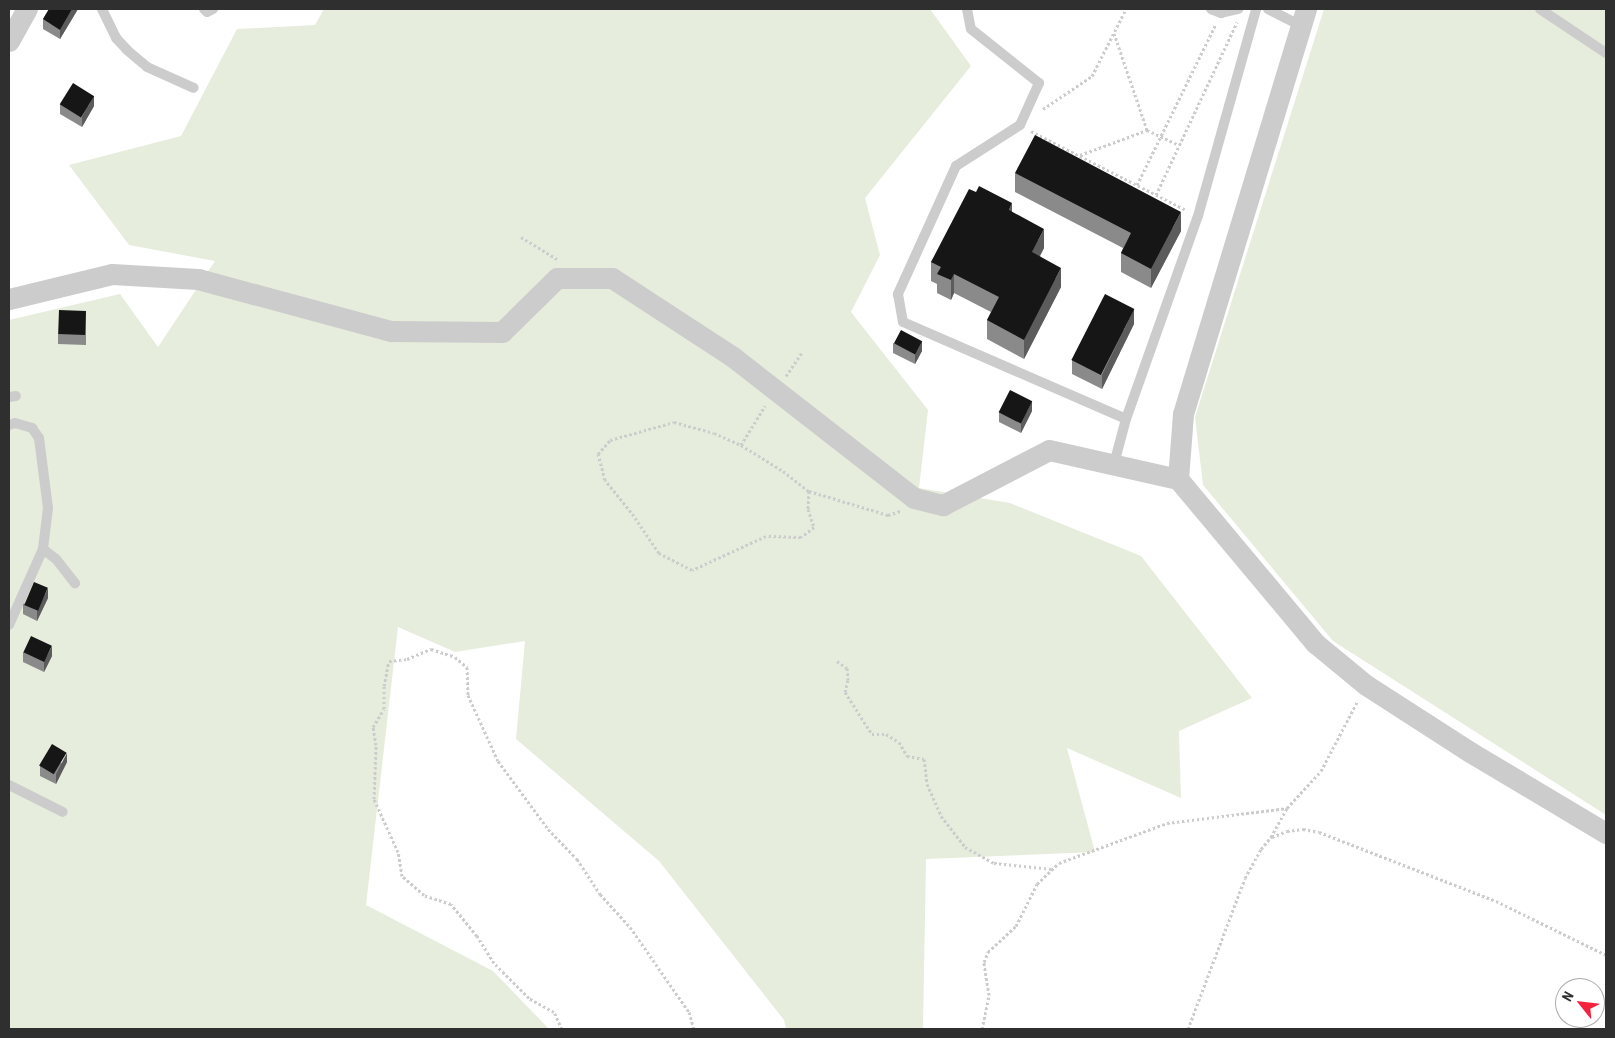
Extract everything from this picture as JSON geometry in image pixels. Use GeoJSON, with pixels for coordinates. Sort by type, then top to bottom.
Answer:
{"type":"FeatureCollection","features":[{"type":"Feature","properties":{"kind":"street"},"geometry":{"type":"LineString","coordinates":[[9,41],[27,9]]}},
{"type":"Feature","properties":{"kind":"street"},"geometry":{"type":"LineString","coordinates":[[1178,479],[1183,414],[1304,18]]}},
{"type":"Feature","properties":{"kind":"street"},"geometry":{"type":"LineString","coordinates":[[9,299],[112,274],[198,279],[391,331],[502,332],[557,278],[612,278],[733,356],[914,498],[943,505],[1049,450],[1178,479],[1315,643],[1366,685],[1470,752],[1606,833]]}},
{"type":"Feature","properties":{"kind":"lane"},"geometry":{"type":"LineString","coordinates":[[102,9],[116,38],[127,50],[148,67],[194,88]]}},
{"type":"Feature","properties":{"kind":"lane"},"geometry":{"type":"LineString","coordinates":[[204,9],[207,12],[213,9]]}},
{"type":"Feature","properties":{"kind":"lane"},"geometry":{"type":"LineString","coordinates":[[967,9],[971,30],[1039,83],[1020,125],[956,166],[898,294],[903,322],[1126,419]]}},
{"type":"Feature","properties":{"kind":"lane"},"geometry":{"type":"LineString","coordinates":[[1211,9],[1221,13],[1239,9]]}},
{"type":"Feature","properties":{"kind":"lane"},"geometry":{"type":"LineString","coordinates":[[1114,464],[1126,419],[1198,216],[1256,9]]}},
{"type":"Feature","properties":{"kind":"lane"},"geometry":{"type":"LineString","coordinates":[[1268,9],[1304,18]]}},
{"type":"Feature","properties":{"kind":"lane"},"geometry":{"type":"LineString","coordinates":[[1540,9],[1606,52]]}},
{"type":"Feature","properties":{"kind":"lane"},"geometry":{"type":"LineString","coordinates":[[9,425],[15,423],[32,428],[39,438],[48,508],[43,549],[9,625]]}},
{"type":"Feature","properties":{"kind":"lane"},"geometry":{"type":"LineString","coordinates":[[43,549],[56,559],[75,583]]}},
{"type":"Feature","properties":{"kind":"lane"},"geometry":{"type":"LineString","coordinates":[[9,785],[63,812]]}},
{"type":"Feature","properties":{"kind":"path"},"geometry":{"type":"LineString","coordinates":[[1126,9],[1092,76],[1020,125],[1198,216]]}},
{"type":"Feature","properties":{"kind":"path"},"geometry":{"type":"LineString","coordinates":[[1137,185],[1221,13],[1237,21],[1156,195]]}},
{"type":"Feature","properties":{"kind":"path"},"geometry":{"type":"LineString","coordinates":[[1114,33],[1148,130]]}},
{"type":"Feature","properties":{"kind":"path"},"geometry":{"type":"LineString","coordinates":[[1080,156],[1148,130],[1179,145]]}},
{"type":"Feature","properties":{"kind":"path"},"geometry":{"type":"LineString","coordinates":[[521,237],[562,262]]}},
{"type":"Feature","properties":{"kind":"path"},"geometry":{"type":"LineString","coordinates":[[809,491],[808,509],[814,527],[801,537],[766,536],[692,570],[660,553],[632,512],[605,480],[598,454],[610,440],[674,422],[714,433],[741,445],[783,471],[809,491],[888,515],[903,510]]}},
{"type":"Feature","properties":{"kind":"path"},"geometry":{"type":"LineString","coordinates":[[741,445],[753,425]]}},
{"type":"Feature","properties":{"kind":"path"},"geometry":{"type":"LineString","coordinates":[[562,1029],[554,1012],[529,998],[494,964],[477,936],[451,904],[424,895],[402,876],[398,852],[374,799],[376,745],[373,727],[384,709],[384,686],[389,661],[407,659],[431,649],[455,657],[467,667],[468,695],[498,761],[548,829],[576,859],[600,894],[635,935],[689,1012],[694,1029]]}},
{"type":"Feature","properties":{"kind":"path"},"geometry":{"type":"LineString","coordinates":[[837,661],[847,668],[848,680],[845,692],[872,734],[886,734],[899,742],[907,756],[924,759],[927,784],[941,816],[965,847],[994,863],[1052,869]]}},
{"type":"Feature","properties":{"kind":"path"},"geometry":{"type":"LineString","coordinates":[[1188,1029],[1245,878],[1261,849],[1272,838],[1287,808],[1321,771],[1366,685]]}},
{"type":"Feature","properties":{"kind":"path"},"geometry":{"type":"LineString","coordinates":[[982,1029],[990,995],[984,962],[988,952],[1016,926],[1037,884],[1058,863],[1167,823],[1287,808]]}},
{"type":"Feature","properties":{"kind":"path"},"geometry":{"type":"LineString","coordinates":[[1272,838],[1295,830],[1319,832],[1496,900],[1606,955]]}},
{"type":"Feature","properties":{"kind":"green space"},"geometry":{"type":"Polygon","coordinates":[[[324,9],[930,9],[971,66],[865,198],[880,255],[851,312],[928,410],[919,488],[1010,503],[1141,556],[1252,698],[1179,731],[1181,798],[1067,748],[1095,852],[926,859],[923,1029],[786,1029],[784,1020],[659,861],[516,739],[525,641],[455,652],[398,627],[366,905],[493,971],[549,1029],[9,1029],[9,320],[120,294],[158,347],[215,261],[129,245],[69,165],[181,136],[237,29],[315,25],[324,9]]]}},
{"type":"Feature","properties":{"kind":"green space"},"geometry":{"type":"Polygon","coordinates":[[[1324,9],[1606,9],[1606,815],[1333,641],[1203,485],[1195,417],[1324,9]]]}},
{"type":"Feature","properties":{"kind":"building"},"geometry":{"type":"Polygon","coordinates":[[[49,9],[72,9],[60,30],[43,19],[49,9]]]}},
{"type":"Feature","properties":{"kind":"building"},"geometry":{"type":"Polygon","coordinates":[[[73,83],[94,96],[81,117],[60,104],[73,83]]]}},
{"type":"Feature","properties":{"kind":"building"},"geometry":{"type":"Polygon","coordinates":[[[1035,135],[1181,212],[1151,269],[1121,253],[1131,233],[1015,173],[1035,135]]]}},
{"type":"Feature","properties":{"kind":"building"},"geometry":{"type":"Polygon","coordinates":[[[979,186],[1012,203],[1009,210],[1044,229],[1032,252],[1061,268],[1024,340],[987,320],[999,297],[954,274],[951,280],[937,274],[941,267],[931,262],[969,189],[976,192],[979,186]]]}},
{"type":"Feature","properties":{"kind":"building"},"geometry":{"type":"Polygon","coordinates":[[[1105,294],[1134,309],[1101,375],[1071,360],[1105,294]]]}},
{"type":"Feature","properties":{"kind":"building"},"geometry":{"type":"Polygon","coordinates":[[[59,310],[86,311],[85,335],[58,334],[59,310]]]}},
{"type":"Feature","properties":{"kind":"building"},"geometry":{"type":"Polygon","coordinates":[[[901,330],[922,341],[915,355],[894,343],[901,330]]]}},
{"type":"Feature","properties":{"kind":"building"},"geometry":{"type":"Polygon","coordinates":[[[1010,390],[1032,401],[1021,424],[999,412],[1010,390]]]}},
{"type":"Feature","properties":{"kind":"building"},"geometry":{"type":"Polygon","coordinates":[[[34,582],[48,588],[38,611],[24,605],[34,582]]]}},
{"type":"Feature","properties":{"kind":"building"},"geometry":{"type":"Polygon","coordinates":[[[31,636],[52,646],[44,662],[23,652],[31,636]]]}},
{"type":"Feature","properties":{"kind":"building"},"geometry":{"type":"Polygon","coordinates":[[[52,744],[67,753],[54,774],[39,765],[52,744]]]}}]}
